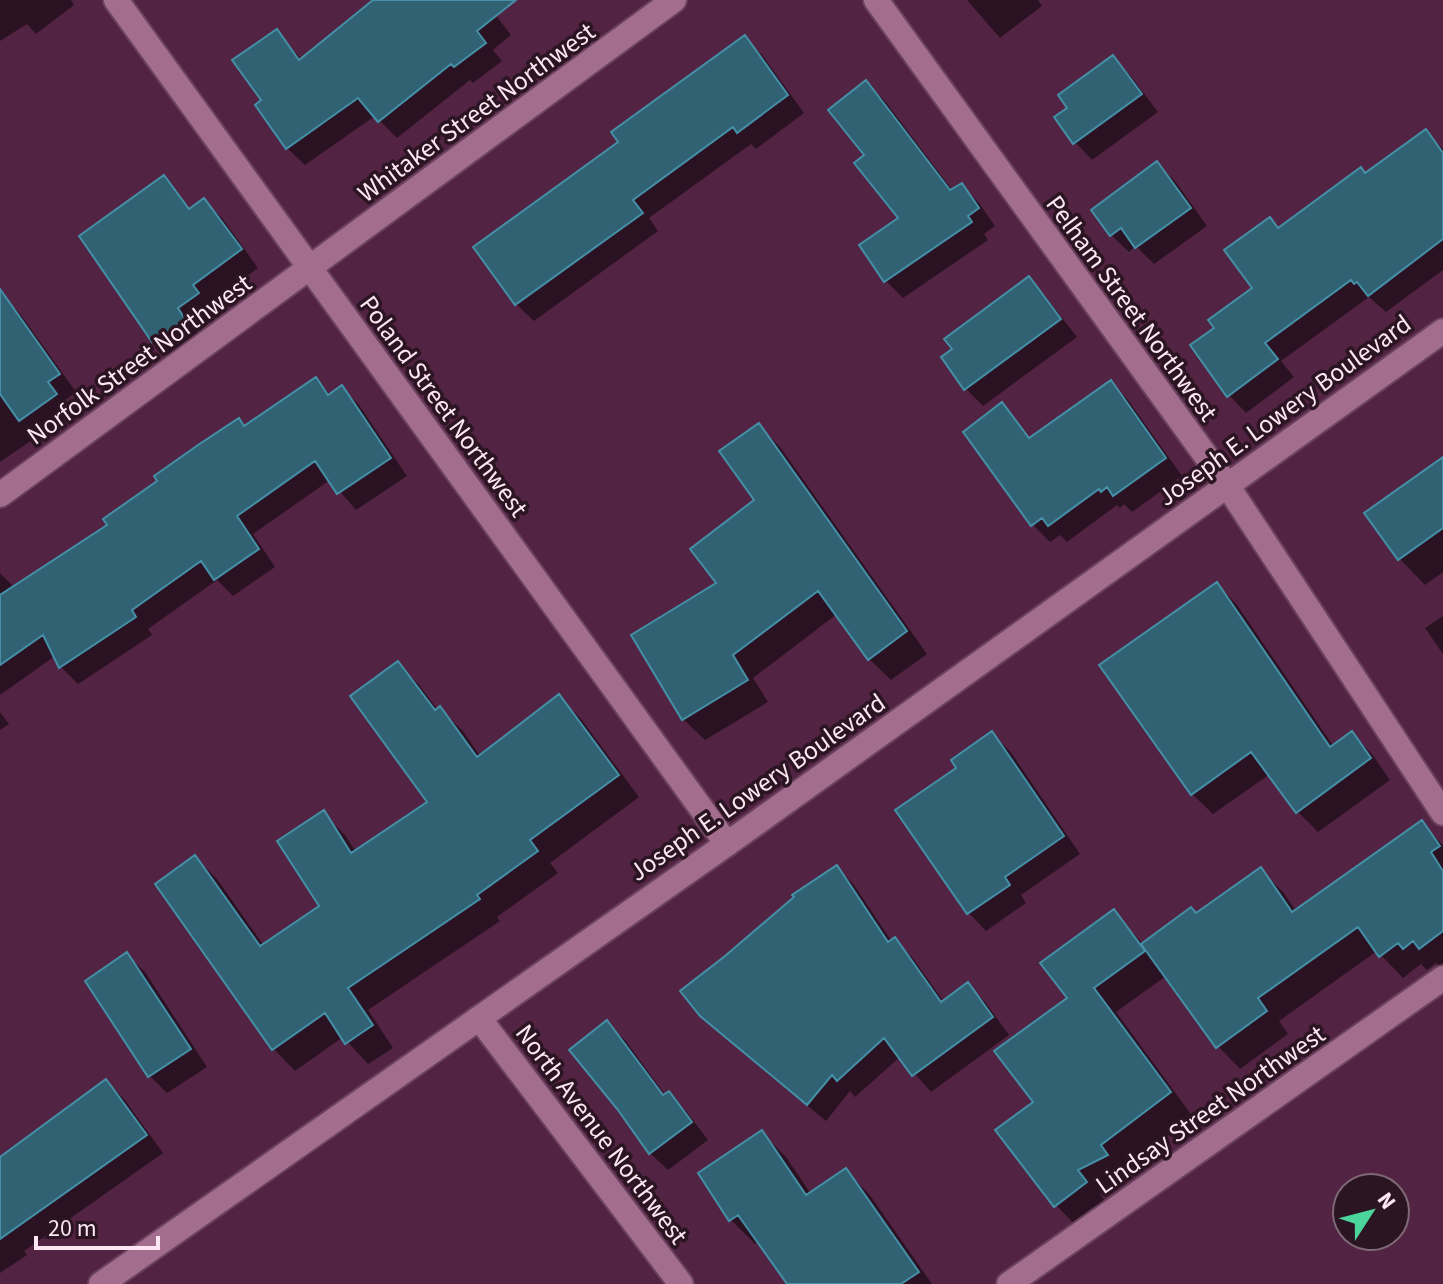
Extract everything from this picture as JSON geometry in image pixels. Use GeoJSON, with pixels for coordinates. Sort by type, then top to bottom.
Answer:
{"type":"FeatureCollection","features":[{"type":"Feature","properties":{"kind":"street","name":"Poland Street Northwest"},"geometry":{"type":"LineString","coordinates":[[116,0],[727,844]]}},
{"type":"Feature","properties":{"kind":"street","name":"Whitaker Street Northwest"},"geometry":{"type":"LineString","coordinates":[[311,268],[674,0]]}},
{"type":"Feature","properties":{"kind":"street","name":"Pelham Street Northwest"},"geometry":{"type":"LineString","coordinates":[[876,0],[1227,485],[1443,813]]}},
{"type":"Feature","properties":{"kind":"street","name":"Norfolk Street Northwest"},"geometry":{"type":"LineString","coordinates":[[0,495],[311,268]]}},
{"type":"Feature","properties":{"kind":"street","name":"Joseph E. Lowery Boulevard"},"geometry":{"type":"LineString","coordinates":[[101,1284],[727,844],[1443,331]]}},
{"type":"Feature","properties":{"kind":"street","name":"Lindsay Street Northwest"},"geometry":{"type":"LineString","coordinates":[[1009,1284],[1443,978]]}},
{"type":"Feature","properties":{"kind":"street","name":"North Avenue Northwest"},"geometry":{"type":"LineString","coordinates":[[479,1018],[681,1284]]}},
{"type":"Feature","properties":{"kind":"building"},"geometry":{"type":"Polygon","coordinates":[[[373,0],[516,0],[477,31],[486,43],[454,67],[451,64],[378,122],[358,98],[286,149],[255,105],[261,100],[232,60],[277,29],[299,60],[373,0]]]}},
{"type":"Feature","properties":{"kind":"building"},"geometry":{"type":"Polygon","coordinates":[[[745,35],[788,95],[737,133],[733,127],[633,200],[643,213],[515,305],[473,247],[618,142],[611,132],[745,35]]]}},
{"type":"Feature","properties":{"kind":"building"},"geometry":{"type":"Polygon","coordinates":[[[1113,55],[1142,94],[1073,144],[1054,117],[1067,108],[1058,95],[1113,55]]]}},
{"type":"Feature","properties":{"kind":"building"},"geometry":{"type":"Polygon","coordinates":[[[866,80],[950,190],[962,183],[979,208],[968,216],[972,222],[884,282],[859,245],[898,218],[854,163],[864,155],[828,110],[866,80]]]}},
{"type":"Feature","properties":{"kind":"building"},"geometry":{"type":"Polygon","coordinates":[[[1426,129],[1443,153],[1443,239],[1368,296],[1357,282],[1354,284],[1351,280],[1265,343],[1278,359],[1227,397],[1190,345],[1214,328],[1208,320],[1252,288],[1224,250],[1270,217],[1278,228],[1361,167],[1365,173],[1426,129]]]}},
{"type":"Feature","properties":{"kind":"building"},"geometry":{"type":"Polygon","coordinates":[[[1157,161],[1191,208],[1135,248],[1121,228],[1110,236],[1091,210],[1157,161]]]}},
{"type":"Feature","properties":{"kind":"building"},"geometry":{"type":"Polygon","coordinates":[[[164,175],[189,209],[204,198],[242,249],[193,285],[199,293],[178,308],[185,319],[152,342],[79,236],[164,175]]]}},
{"type":"Feature","properties":{"kind":"building"},"geometry":{"type":"Polygon","coordinates":[[[1029,276],[1061,319],[964,390],[941,357],[952,349],[944,339],[1029,276]]]}},
{"type":"Feature","properties":{"kind":"building"},"geometry":{"type":"Polygon","coordinates":[[[0,289],[60,374],[48,382],[57,394],[19,421],[0,394],[0,289]]]}},
{"type":"Feature","properties":{"kind":"building"},"geometry":{"type":"Polygon","coordinates":[[[316,377],[328,395],[342,385],[391,458],[337,494],[315,461],[237,516],[259,549],[214,580],[201,561],[132,610],[136,617],[59,668],[43,635],[0,665],[0,595],[107,525],[103,519],[157,481],[154,476],[198,445],[239,418],[244,426],[316,377]]]}},
{"type":"Feature","properties":{"kind":"building"},"geometry":{"type":"Polygon","coordinates":[[[1111,380],[1166,458],[1113,496],[1107,487],[1101,492],[1099,489],[1048,526],[1042,518],[1031,526],[963,432],[1002,402],[1029,438],[1111,380]]]}},
{"type":"Feature","properties":{"kind":"building"},"geometry":{"type":"Polygon","coordinates":[[[759,423],[907,631],[868,660],[818,591],[733,655],[748,680],[682,720],[631,635],[716,583],[690,549],[754,500],[719,451],[759,423]]]}},
{"type":"Feature","properties":{"kind":"building"},"geometry":{"type":"Polygon","coordinates":[[[1443,457],[1443,528],[1398,560],[1364,513],[1443,457]]]}},
{"type":"Feature","properties":{"kind":"building"},"geometry":{"type":"Polygon","coordinates":[[[1217,582],[1330,747],[1352,731],[1371,758],[1296,813],[1251,752],[1191,795],[1099,665],[1217,582]]]}},
{"type":"Feature","properties":{"kind":"building"},"geometry":{"type":"Polygon","coordinates":[[[398,661],[435,710],[440,706],[477,757],[559,694],[619,775],[530,840],[538,851],[477,895],[480,899],[348,988],[373,1025],[345,1044],[325,1013],[272,1050],[155,884],[195,855],[260,946],[319,906],[277,841],[324,810],[351,853],[427,802],[350,696],[398,661]]]}},
{"type":"Feature","properties":{"kind":"building"},"geometry":{"type":"Polygon","coordinates":[[[992,731],[1064,836],[1005,877],[1010,885],[967,914],[895,810],[956,768],[951,760],[992,731]]]}},
{"type":"Feature","properties":{"kind":"building"},"geometry":{"type":"Polygon","coordinates":[[[1422,820],[1440,846],[1431,852],[1443,871],[1443,931],[1419,949],[1413,941],[1403,949],[1398,943],[1379,957],[1358,927],[1258,998],[1267,1011],[1216,1048],[1141,944],[1191,907],[1196,913],[1261,867],[1292,912],[1422,820]]]}},
{"type":"Feature","properties":{"kind":"building"},"geometry":{"type":"Polygon","coordinates":[[[837,865],[888,942],[895,937],[941,1002],[968,982],[993,1017],[912,1076],[884,1038],[837,1081],[832,1075],[807,1105],[700,1016],[680,991],[794,897],[792,895],[837,865]]]}},
{"type":"Feature","properties":{"kind":"building"},"geometry":{"type":"Polygon","coordinates":[[[1114,909],[1145,951],[1094,988],[1171,1092],[1101,1145],[1108,1155],[1078,1170],[1087,1182],[1054,1207],[995,1130],[1033,1102],[994,1051],[1067,998],[1040,963],[1114,909]]]}},
{"type":"Feature","properties":{"kind":"building"},"geometry":{"type":"Polygon","coordinates":[[[127,952],[191,1049],[148,1077],[85,981],[127,952]]]}},
{"type":"Feature","properties":{"kind":"building"},"geometry":{"type":"Polygon","coordinates":[[[607,1020],[663,1095],[669,1091],[692,1122],[649,1154],[569,1050],[607,1020]]]}},
{"type":"Feature","properties":{"kind":"building"},"geometry":{"type":"Polygon","coordinates":[[[106,1079],[147,1135],[0,1239],[0,1157],[106,1079]]]}},
{"type":"Feature","properties":{"kind":"building"},"geometry":{"type":"Polygon","coordinates":[[[762,1130],[806,1195],[846,1168],[919,1272],[901,1284],[787,1284],[738,1215],[729,1221],[698,1173],[762,1130]]]}}]}
